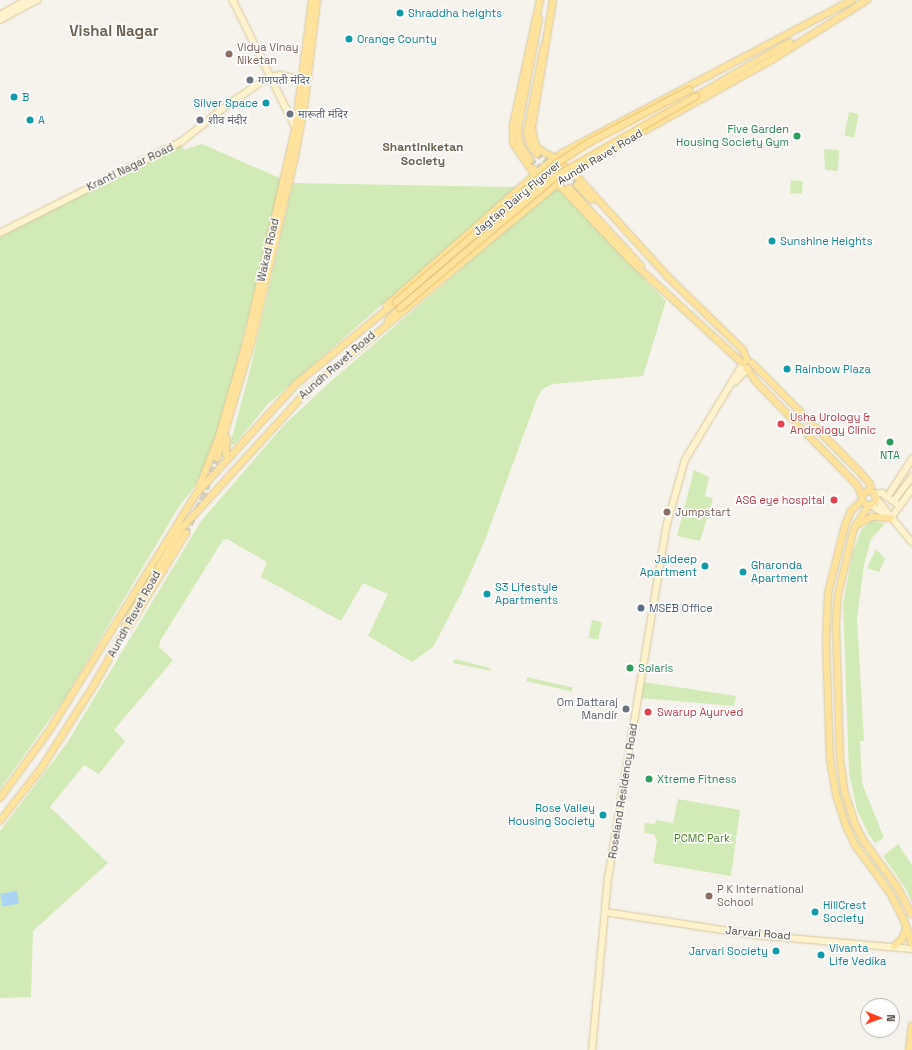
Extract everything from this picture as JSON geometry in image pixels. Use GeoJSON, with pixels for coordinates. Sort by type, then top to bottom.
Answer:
{"type":"FeatureCollection","features":[{"type":"Feature","properties":{"kind":"main road","name":"Wakad Road"},"geometry":{"type":"LineString","coordinates":[[304,80],[312,0]]}},
{"type":"Feature","properties":{"kind":"main road","name":"Wakad Road"},"geometry":{"type":"LineString","coordinates":[[252,340],[297,130],[317,0]]}},
{"type":"Feature","properties":{"kind":"main road"},"geometry":{"type":"LineString","coordinates":[[537,154],[530,145],[527,132],[553,0]]}},
{"type":"Feature","properties":{"kind":"main road"},"geometry":{"type":"LineString","coordinates":[[370,322],[394,298],[539,171],[562,153],[647,106],[687,86],[698,83],[852,0]]}},
{"type":"Feature","properties":{"kind":"main road","name":"Aundh Ravet Road"},"geometry":{"type":"LineString","coordinates":[[0,821],[62,737],[123,634],[127,621],[181,529],[284,413],[377,330],[408,308],[556,183],[573,171],[701,96],[770,60],[803,38],[867,0]]}},
{"type":"Feature","properties":{"kind":"main road"},"geometry":{"type":"LineString","coordinates":[[540,2],[514,117],[513,143],[516,149],[523,159],[556,183],[629,259],[748,365],[858,470],[870,484],[874,494],[870,505],[854,528],[841,572],[836,624],[838,737],[842,777],[850,809],[863,840],[898,888],[912,915]]}},
{"type":"Feature","properties":{"kind":"main road"},"geometry":{"type":"LineString","coordinates":[[530,180],[531,165],[520,145],[518,128],[538,29],[540,2]]}},
{"type":"Feature","properties":{"kind":"main road"},"geometry":{"type":"LineString","coordinates":[[548,28],[548,41],[532,135],[538,149],[555,158],[573,171]]}},
{"type":"Feature","properties":{"kind":"main road","name":"Jagtap Dairy Flyover"},"geometry":{"type":"LineString","coordinates":[[370,322],[396,302],[559,162],[590,142],[689,90],[698,83]]}},
{"type":"Feature","properties":{"kind":"main road","name":"Jagtap Dairy Flyover"},"geometry":{"type":"LineString","coordinates":[[377,330],[400,308],[556,176],[701,96]]}},
{"type":"Feature","properties":{"kind":"main road","name":"Wakad Road"},"geometry":{"type":"LineString","coordinates":[[196,494],[218,439],[247,339],[297,130]]}},
{"type":"Feature","properties":{"kind":"main road"},"geometry":{"type":"LineString","coordinates":[[562,153],[579,183],[642,252],[660,267]]}},
{"type":"Feature","properties":{"kind":"main road"},"geometry":{"type":"LineString","coordinates":[[579,183],[743,350],[748,365],[758,384],[857,485],[862,498],[870,505]]}},
{"type":"Feature","properties":{"kind":"main road"},"geometry":{"type":"LineString","coordinates":[[569,188],[659,285]]}},
{"type":"Feature","properties":{"kind":"main road","name":"Aundh Ravet Road"},"geometry":{"type":"LineString","coordinates":[[0,798],[50,728],[196,494],[230,458],[275,404],[370,322]]}},
{"type":"Feature","properties":{"kind":"main road"},"geometry":{"type":"LineString","coordinates":[[217,458],[252,340]]}},
{"type":"Feature","properties":{"kind":"main road"},"geometry":{"type":"LineString","coordinates":[[230,458],[226,454],[226,442],[250,362],[252,340]]}},
{"type":"Feature","properties":{"kind":"main road"},"geometry":{"type":"LineString","coordinates":[[874,494],[865,492],[851,511],[845,525],[828,593],[826,640],[830,760],[836,795],[847,828],[855,845],[890,892],[907,927],[912,947]]}},
{"type":"Feature","properties":{"kind":"main road"},"geometry":{"type":"LineString","coordinates":[[854,528],[865,518],[876,516],[891,518]]}},
{"type":"Feature","properties":{"kind":"main road"},"geometry":{"type":"LineString","coordinates":[[123,634],[132,623],[186,533]]}},
{"type":"Feature","properties":{"kind":"main road"},"geometry":{"type":"LineString","coordinates":[[894,946],[902,939],[907,927]]}},
{"type":"Feature","properties":{"kind":"main road"},"geometry":{"type":"LineString","coordinates":[[909,1050],[912,1026]]}},
{"type":"Feature","properties":{"kind":"street"},"geometry":{"type":"LineString","coordinates":[[0,15],[27,0]]}},
{"type":"Feature","properties":{"kind":"street"},"geometry":{"type":"LineString","coordinates":[[0,20],[37,0]]}},
{"type":"Feature","properties":{"kind":"street"},"geometry":{"type":"LineString","coordinates":[[233,0],[269,77],[297,130]]}},
{"type":"Feature","properties":{"kind":"street"},"geometry":{"type":"LineString","coordinates":[[269,77],[280,75],[304,80]]}},
{"type":"Feature","properties":{"kind":"street","name":"Kranti Nagar Road"},"geometry":{"type":"LineString","coordinates":[[0,233],[181,142],[269,77]]}},
{"type":"Feature","properties":{"kind":"street","name":"Roseland Residency Road"},"geometry":{"type":"LineString","coordinates":[[592,1050],[605,912],[619,811],[667,524],[685,460],[735,382],[748,365]]}},
{"type":"Feature","properties":{"kind":"street"},"geometry":{"type":"LineString","coordinates":[[888,496],[912,459]]}},
{"type":"Feature","properties":{"kind":"street"},"geometry":{"type":"LineString","coordinates":[[894,501],[912,477]]}},
{"type":"Feature","properties":{"kind":"street"},"geometry":{"type":"LineString","coordinates":[[891,518],[912,489]]}},
{"type":"Feature","properties":{"kind":"street"},"geometry":{"type":"LineString","coordinates":[[900,506],[882,493],[874,494],[891,518],[912,542]]}},
{"type":"Feature","properties":{"kind":"street"},"geometry":{"type":"LineString","coordinates":[[870,505],[891,518]]}},
{"type":"Feature","properties":{"kind":"street","name":"Jarvari Road"},"geometry":{"type":"LineString","coordinates":[[605,912],[755,934],[912,947]]}},
{"type":"Feature","properties":{"kind":"green space"},"geometry":{"type":"Polygon","coordinates":[[[849,112],[859,114],[854,137],[844,136],[849,112]]]}},
{"type":"Feature","properties":{"kind":"green space"},"geometry":{"type":"Polygon","coordinates":[[[202,144],[282,179],[226,406],[207,462],[193,489],[178,508],[65,698],[0,789],[0,237],[130,169],[181,145],[184,150],[202,144]]]}},
{"type":"Feature","properties":{"kind":"green space"},"geometry":{"type":"Polygon","coordinates":[[[824,149],[839,150],[838,171],[825,170],[824,149]]]}},
{"type":"Feature","properties":{"kind":"green space"},"geometry":{"type":"Polygon","coordinates":[[[791,180],[803,181],[802,194],[790,193],[791,180]]]}},
{"type":"Feature","properties":{"kind":"green space"},"geometry":{"type":"Polygon","coordinates":[[[293,183],[517,187],[268,404],[235,444],[230,445],[250,370],[293,183]]]}},
{"type":"Feature","properties":{"kind":"green space"},"geometry":{"type":"Polygon","coordinates":[[[556,187],[666,301],[643,376],[553,384],[544,388],[538,396],[483,545],[461,594],[433,647],[412,662],[368,636],[388,594],[363,583],[341,621],[261,577],[267,562],[227,539],[223,540],[160,641],[159,647],[173,660],[114,730],[125,741],[99,774],[84,765],[50,807],[108,863],[33,931],[31,997],[0,998],[0,831],[67,743],[201,521],[284,425],[330,382],[556,187]]]}},
{"type":"Feature","properties":{"kind":"green space"},"geometry":{"type":"Polygon","coordinates":[[[694,470],[709,477],[705,496],[713,498],[700,541],[677,536],[694,470]]]}},
{"type":"Feature","properties":{"kind":"green space"},"geometry":{"type":"Polygon","coordinates":[[[872,521],[885,524],[871,539],[864,565],[857,618],[864,741],[860,741],[862,783],[884,838],[875,843],[869,835],[857,810],[849,773],[843,604],[852,555],[861,530],[872,521]]]}},
{"type":"Feature","properties":{"kind":"green space"},"geometry":{"type":"Polygon","coordinates":[[[876,549],[885,559],[879,572],[867,568],[876,549]]]}},
{"type":"Feature","properties":{"kind":"green space"},"geometry":{"type":"Polygon","coordinates":[[[592,620],[602,622],[598,640],[589,638],[592,620]]]}},
{"type":"Feature","properties":{"kind":"green space"},"geometry":{"type":"Polygon","coordinates":[[[455,659],[489,668],[491,671],[453,663],[455,659]]]}},
{"type":"Feature","properties":{"kind":"green space"},"geometry":{"type":"Polygon","coordinates":[[[527,677],[573,688],[572,691],[526,681],[527,677]]]}},
{"type":"Feature","properties":{"kind":"green space"},"geometry":{"type":"Polygon","coordinates":[[[644,682],[736,696],[734,706],[641,698],[644,682]]]}},
{"type":"Feature","properties":{"kind":"green space","name":"PCMC Park"},"geometry":{"type":"Polygon","coordinates":[[[678,799],[740,810],[731,876],[653,863],[657,841],[654,834],[644,833],[645,823],[655,824],[656,820],[673,823],[678,799]]]}},
{"type":"Feature","properties":{"kind":"green space"},"geometry":{"type":"Polygon","coordinates":[[[898,844],[912,865],[912,903],[906,889],[883,856],[898,844]]]}},
{"type":"Feature","properties":{"kind":"water"},"geometry":{"type":"Polygon","coordinates":[[[17,891],[19,904],[2,906],[0,894],[17,891]]]}},
{"type":"Feature","properties":{"kind":"tunnel"},"geometry":{"type":"LineString","coordinates":[[537,154],[577,185]]}},
{"type":"Feature","properties":{"kind":"tunnel"},"geometry":{"type":"LineString","coordinates":[[530,160],[569,188]]}},
{"type":"Feature","properties":{"kind":"tunnel"},"geometry":{"type":"LineString","coordinates":[[186,533],[203,498],[217,458]]}},
{"type":"Feature","properties":{"kind":"place","name":"Shraddha heights"},"geometry":{"type":"Point","coordinates":[400,13]}},
{"type":"Feature","properties":{"kind":"place","name":"Orange County"},"geometry":{"type":"Point","coordinates":[349,39]}},
{"type":"Feature","properties":{"kind":"place","name":"Vidya Vinay Niketan"},"geometry":{"type":"Point","coordinates":[229,54]}},
{"type":"Feature","properties":{"kind":"place","name":"गणपती मंदिर"},"geometry":{"type":"Point","coordinates":[250,80]}},
{"type":"Feature","properties":{"kind":"place","name":"B"},"geometry":{"type":"Point","coordinates":[14,97]}},
{"type":"Feature","properties":{"kind":"place","name":"Silver Space"},"geometry":{"type":"Point","coordinates":[266,103]}},
{"type":"Feature","properties":{"kind":"place","name":"मारूती मंदिर"},"geometry":{"type":"Point","coordinates":[290,114]}},
{"type":"Feature","properties":{"kind":"place","name":"A"},"geometry":{"type":"Point","coordinates":[30,120]}},
{"type":"Feature","properties":{"kind":"place","name":"शीव मंदीर"},"geometry":{"type":"Point","coordinates":[200,120]}},
{"type":"Feature","properties":{"kind":"place","name":"Five Garden Housing Society Gym"},"geometry":{"type":"Point","coordinates":[797,136]}},
{"type":"Feature","properties":{"kind":"place","name":"Sunshine Heights"},"geometry":{"type":"Point","coordinates":[772,241]}},
{"type":"Feature","properties":{"kind":"place","name":"Rainbow Plaza"},"geometry":{"type":"Point","coordinates":[787,369]}},
{"type":"Feature","properties":{"kind":"place","name":"Usha Urology & Andrology Clinic"},"geometry":{"type":"Point","coordinates":[781,424]}},
{"type":"Feature","properties":{"kind":"place","name":"NTA"},"geometry":{"type":"Point","coordinates":[890,442]}},
{"type":"Feature","properties":{"kind":"place","name":"ASG eye hospital"},"geometry":{"type":"Point","coordinates":[834,500]}},
{"type":"Feature","properties":{"kind":"place","name":"Jumpstart"},"geometry":{"type":"Point","coordinates":[667,512]}},
{"type":"Feature","properties":{"kind":"place","name":"Jaideep Apartment"},"geometry":{"type":"Point","coordinates":[705,566]}},
{"type":"Feature","properties":{"kind":"place","name":"Gharonda Apartment"},"geometry":{"type":"Point","coordinates":[743,572]}},
{"type":"Feature","properties":{"kind":"place","name":"S3 Lifestyle Apartments"},"geometry":{"type":"Point","coordinates":[487,594]}},
{"type":"Feature","properties":{"kind":"place","name":"MSEB Office"},"geometry":{"type":"Point","coordinates":[641,608]}},
{"type":"Feature","properties":{"kind":"place","name":"Solaris"},"geometry":{"type":"Point","coordinates":[630,668]}},
{"type":"Feature","properties":{"kind":"place","name":"Om Dattaraj Mandir"},"geometry":{"type":"Point","coordinates":[626,709]}},
{"type":"Feature","properties":{"kind":"place","name":"Swarup Ayurved"},"geometry":{"type":"Point","coordinates":[648,712]}},
{"type":"Feature","properties":{"kind":"place","name":"Xtreme Fitness"},"geometry":{"type":"Point","coordinates":[649,779]}},
{"type":"Feature","properties":{"kind":"place","name":"Rose Valley Housing Society"},"geometry":{"type":"Point","coordinates":[603,815]}},
{"type":"Feature","properties":{"kind":"place","name":"P K International School"},"geometry":{"type":"Point","coordinates":[709,896]}},
{"type":"Feature","properties":{"kind":"place","name":"HillCrest Society"},"geometry":{"type":"Point","coordinates":[815,912]}},
{"type":"Feature","properties":{"kind":"place","name":"Jarvari Society"},"geometry":{"type":"Point","coordinates":[776,951]}},
{"type":"Feature","properties":{"kind":"place","name":"Vivanta Life Vedika"},"geometry":{"type":"Point","coordinates":[821,955]}},
{"type":"Feature","properties":{"kind":"district","name":"Vishal Nagar"},"geometry":{"type":"Point","coordinates":[114,31]}},
{"type":"Feature","properties":{"kind":"district","name":"Shantiniketan Society"},"geometry":{"type":"Point","coordinates":[423,155]}}]}
